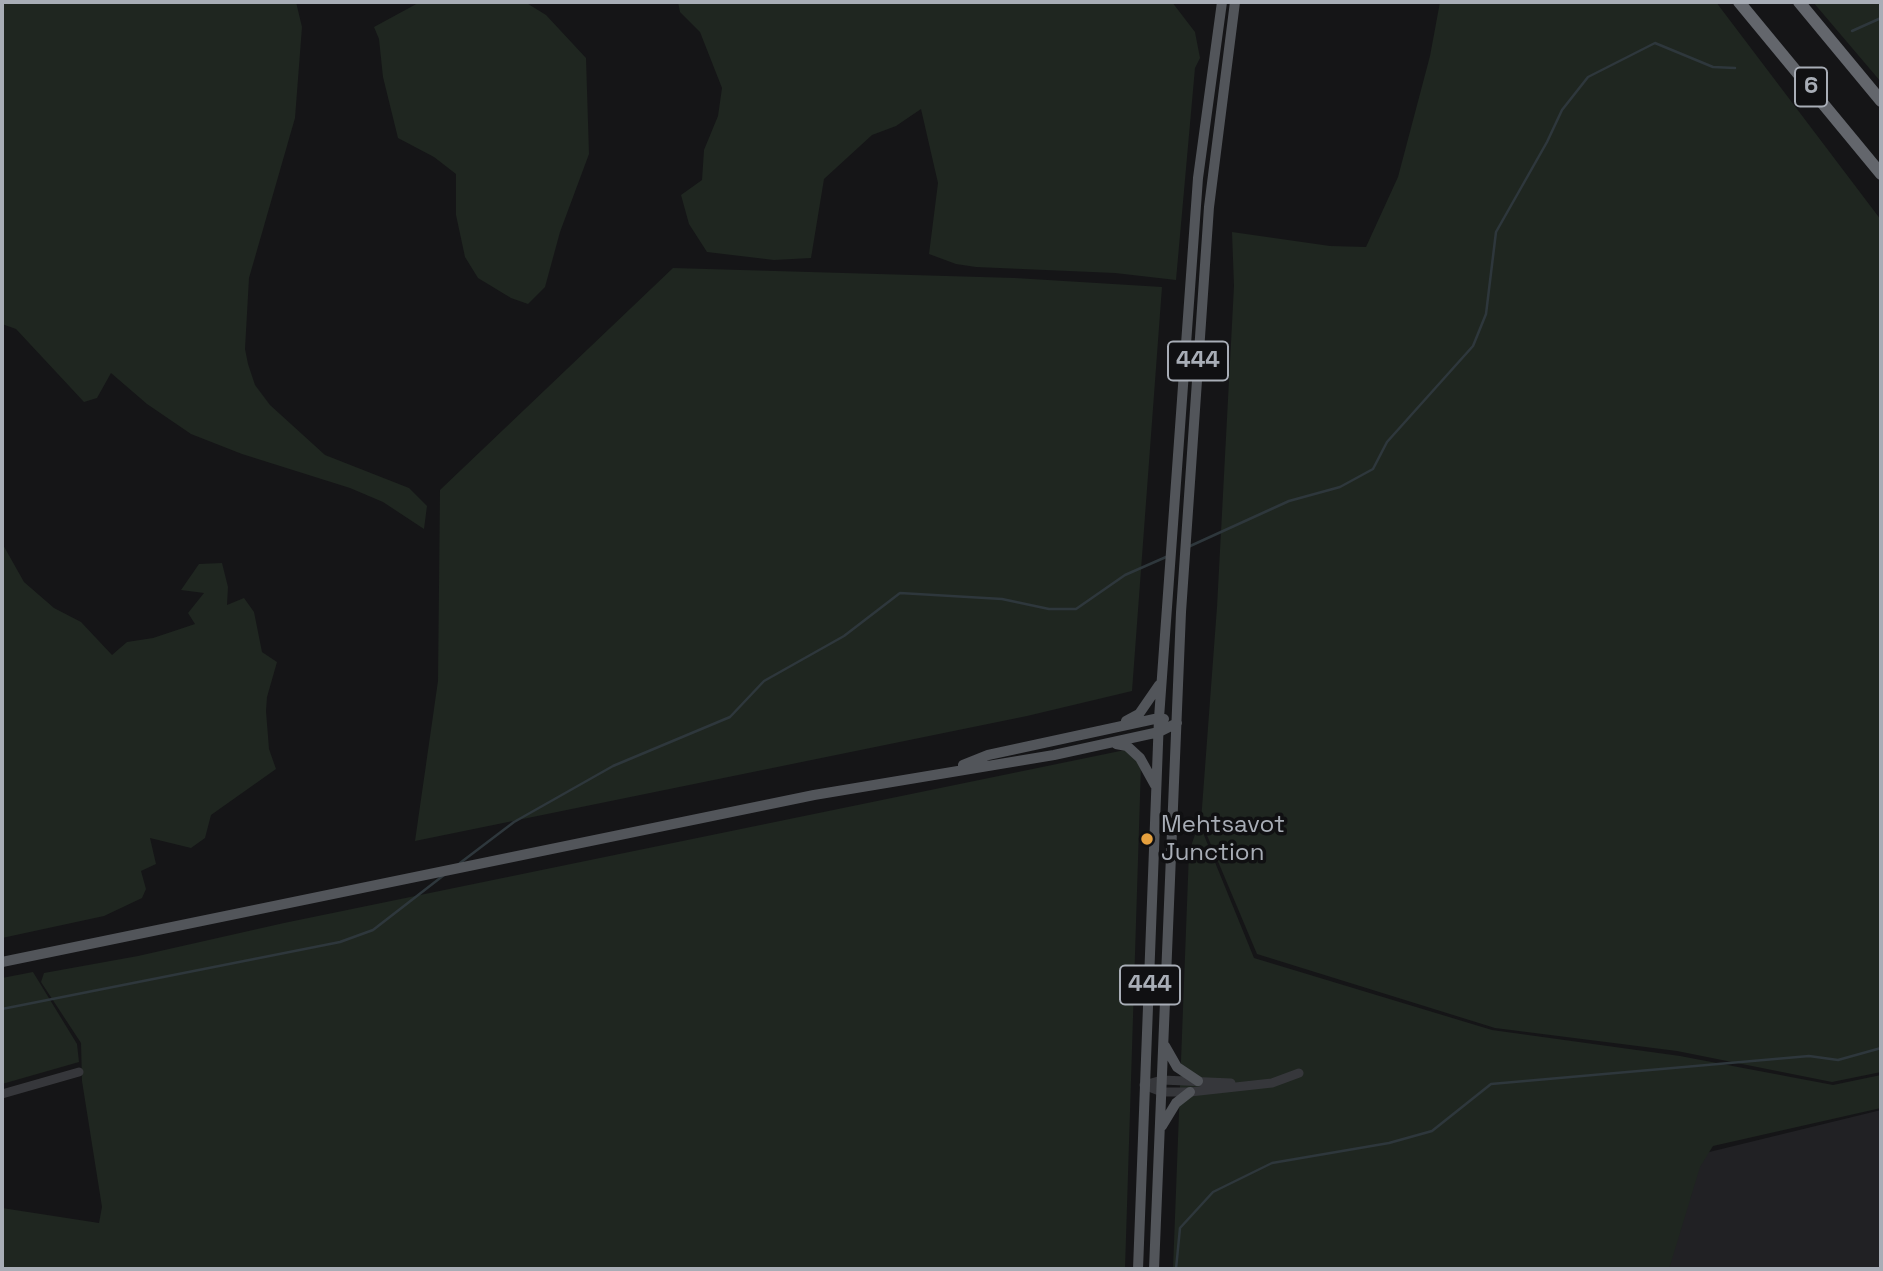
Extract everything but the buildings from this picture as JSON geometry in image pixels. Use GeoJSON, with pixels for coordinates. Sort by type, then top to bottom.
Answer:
{"type":"FeatureCollection","features":[{"type":"Feature","properties":{"kind":"highway","name":"6"},"geometry":{"type":"LineString","coordinates":[[1739,2],[1881,174]]}},
{"type":"Feature","properties":{"kind":"highway","name":"6"},"geometry":{"type":"LineString","coordinates":[[1799,2],[1881,101]]}},
{"type":"Feature","properties":{"kind":"main road","name":"444"},"geometry":{"type":"LineString","coordinates":[[1138,1269],[1151,972],[1158,718],[1198,178],[1222,2]]}},
{"type":"Feature","properties":{"kind":"main road","name":"444"},"geometry":{"type":"LineString","coordinates":[[1154,1269],[1181,612],[1210,196],[1235,2]]}},
{"type":"Feature","properties":{"kind":"main road"},"geometry":{"type":"LineString","coordinates":[[1108,730],[1139,715],[1163,677]]}},
{"type":"Feature","properties":{"kind":"main road"},"geometry":{"type":"LineString","coordinates":[[951,770],[988,755],[1158,718],[1177,723]]}},
{"type":"Feature","properties":{"kind":"main road"},"geometry":{"type":"LineString","coordinates":[[2,962],[814,795],[951,770],[992,767],[1110,743],[1158,732],[1177,723]]}},
{"type":"Feature","properties":{"kind":"main road"},"geometry":{"type":"LineString","coordinates":[[1110,743],[1127,746],[1140,758],[1156,788]]}},
{"type":"Feature","properties":{"kind":"main road"},"geometry":{"type":"LineString","coordinates":[[1164,1043],[1177,1067],[1198,1081]]}},
{"type":"Feature","properties":{"kind":"main road"},"geometry":{"type":"LineString","coordinates":[[1160,1129],[1176,1103],[1190,1092]]}},
{"type":"Feature","properties":{"kind":"street"},"geometry":{"type":"LineString","coordinates":[[2,1094],[79,1072]]}},
{"type":"Feature","properties":{"kind":"street"},"geometry":{"type":"LineString","coordinates":[[1144,1085],[1190,1092],[1261,1084],[1299,1073]]}},
{"type":"Feature","properties":{"kind":"street"},"geometry":{"type":"LineString","coordinates":[[1162,1086],[1198,1081],[1261,1084]]}},
{"type":"Feature","properties":{"kind":"shaded area"},"geometry":{"type":"Polygon","coordinates":[[[2,2],[296,2],[302,27],[295,118],[249,278],[245,349],[248,364],[255,385],[270,405],[325,455],[409,488],[427,506],[424,529],[383,502],[350,488],[242,454],[191,434],[147,404],[111,373],[97,398],[84,402],[16,329],[2,324],[2,2]]]}},
{"type":"Feature","properties":{"kind":"shaded area"},"geometry":{"type":"Polygon","coordinates":[[[420,2],[525,2],[546,15],[586,58],[589,154],[560,232],[545,287],[528,304],[511,298],[478,278],[465,257],[456,215],[456,174],[434,157],[398,138],[383,77],[379,39],[374,27],[420,2]]]}},
{"type":"Feature","properties":{"kind":"shaded area"},"geometry":{"type":"Polygon","coordinates":[[[678,2],[1172,2],[1195,32],[1200,58],[1195,68],[1176,280],[1115,273],[976,267],[956,264],[929,254],[938,183],[921,109],[896,126],[872,135],[824,179],[811,258],[774,260],[707,252],[689,224],[681,195],[702,180],[704,150],[718,116],[722,88],[700,32],[680,12],[678,2]]]}},
{"type":"Feature","properties":{"kind":"shaded area"},"geometry":{"type":"Polygon","coordinates":[[[1440,2],[1716,2],[1881,220],[1881,1072],[1832,1082],[1677,1051],[1495,1028],[1257,954],[1201,821],[1217,607],[1234,286],[1232,232],[1330,246],[1366,247],[1398,177],[1430,56],[1440,2]]]}},
{"type":"Feature","properties":{"kind":"shaded area"},"geometry":{"type":"Polygon","coordinates":[[[1813,2],[1881,2],[1881,82],[1813,2]]]}},
{"type":"Feature","properties":{"kind":"shaded area"},"geometry":{"type":"Polygon","coordinates":[[[673,268],[1015,278],[1162,287],[1132,691],[1027,716],[415,841],[438,681],[440,490],[673,268]]]}},
{"type":"Feature","properties":{"kind":"shaded area"},"geometry":{"type":"Polygon","coordinates":[[[2,543],[24,582],[54,608],[81,622],[112,655],[127,642],[153,638],[195,624],[188,613],[204,593],[181,590],[199,564],[222,563],[228,587],[227,605],[244,598],[254,612],[262,652],[277,662],[266,711],[269,749],[276,769],[211,815],[205,838],[191,848],[150,838],[156,864],[141,871],[146,889],[142,898],[104,916],[2,938],[2,543]]]}},
{"type":"Feature","properties":{"kind":"shaded area"},"geometry":{"type":"Polygon","coordinates":[[[1125,750],[1141,765],[1125,1269],[2,1269],[2,1208],[99,1223],[102,1207],[82,1081],[81,1043],[41,982],[44,973],[138,956],[284,923],[1125,750]]]}},
{"type":"Feature","properties":{"kind":"shaded area"},"geometry":{"type":"Polygon","coordinates":[[[1199,823],[1254,958],[1492,1030],[1680,1056],[1833,1085],[1881,1075],[1881,1108],[1713,1146],[1700,1167],[1669,1269],[1173,1269],[1189,852],[1199,823]]]}},
{"type":"Feature","properties":{"kind":"shaded area"},"geometry":{"type":"Polygon","coordinates":[[[33,972],[77,1044],[79,1062],[2,1084],[2,978],[33,972]]]}},
{"type":"Feature","properties":{"kind":"shaded area"},"geometry":{"type":"Polygon","coordinates":[[[1881,1110],[1881,1269],[1566,1269],[1697,1155],[1881,1110]]]}},
{"type":"Feature","properties":{"kind":"waterway"},"geometry":{"type":"LineString","coordinates":[[1852,31],[1881,18]]}},
{"type":"Feature","properties":{"kind":"waterway"},"geometry":{"type":"LineString","coordinates":[[1188,547],[1289,501],[1340,487],[1373,469],[1387,442],[1473,346],[1486,314],[1496,232],[1562,110],[1588,77],[1655,43],[1713,67],[1735,68]]}},
{"type":"Feature","properties":{"kind":"waterway"},"geometry":{"type":"LineString","coordinates":[[460,863],[514,822],[613,766],[730,717],[764,681],[844,636],[900,593],[1002,599],[1049,609],[1076,609],[1125,575],[1166,557]]}},
{"type":"Feature","properties":{"kind":"waterway"},"geometry":{"type":"LineString","coordinates":[[2,1009],[340,942],[373,930],[444,875]]}},
{"type":"Feature","properties":{"kind":"waterway"},"geometry":{"type":"LineString","coordinates":[[1176,1269],[1180,1228],[1213,1192],[1272,1163],[1389,1143],[1432,1131],[1491,1084],[1809,1056],[1838,1060],[1881,1048]]}},
{"type":"Feature","properties":{"kind":"place","name":"Mehtsavot Junction"},"geometry":{"type":"Point","coordinates":[1147,839]}}]}
